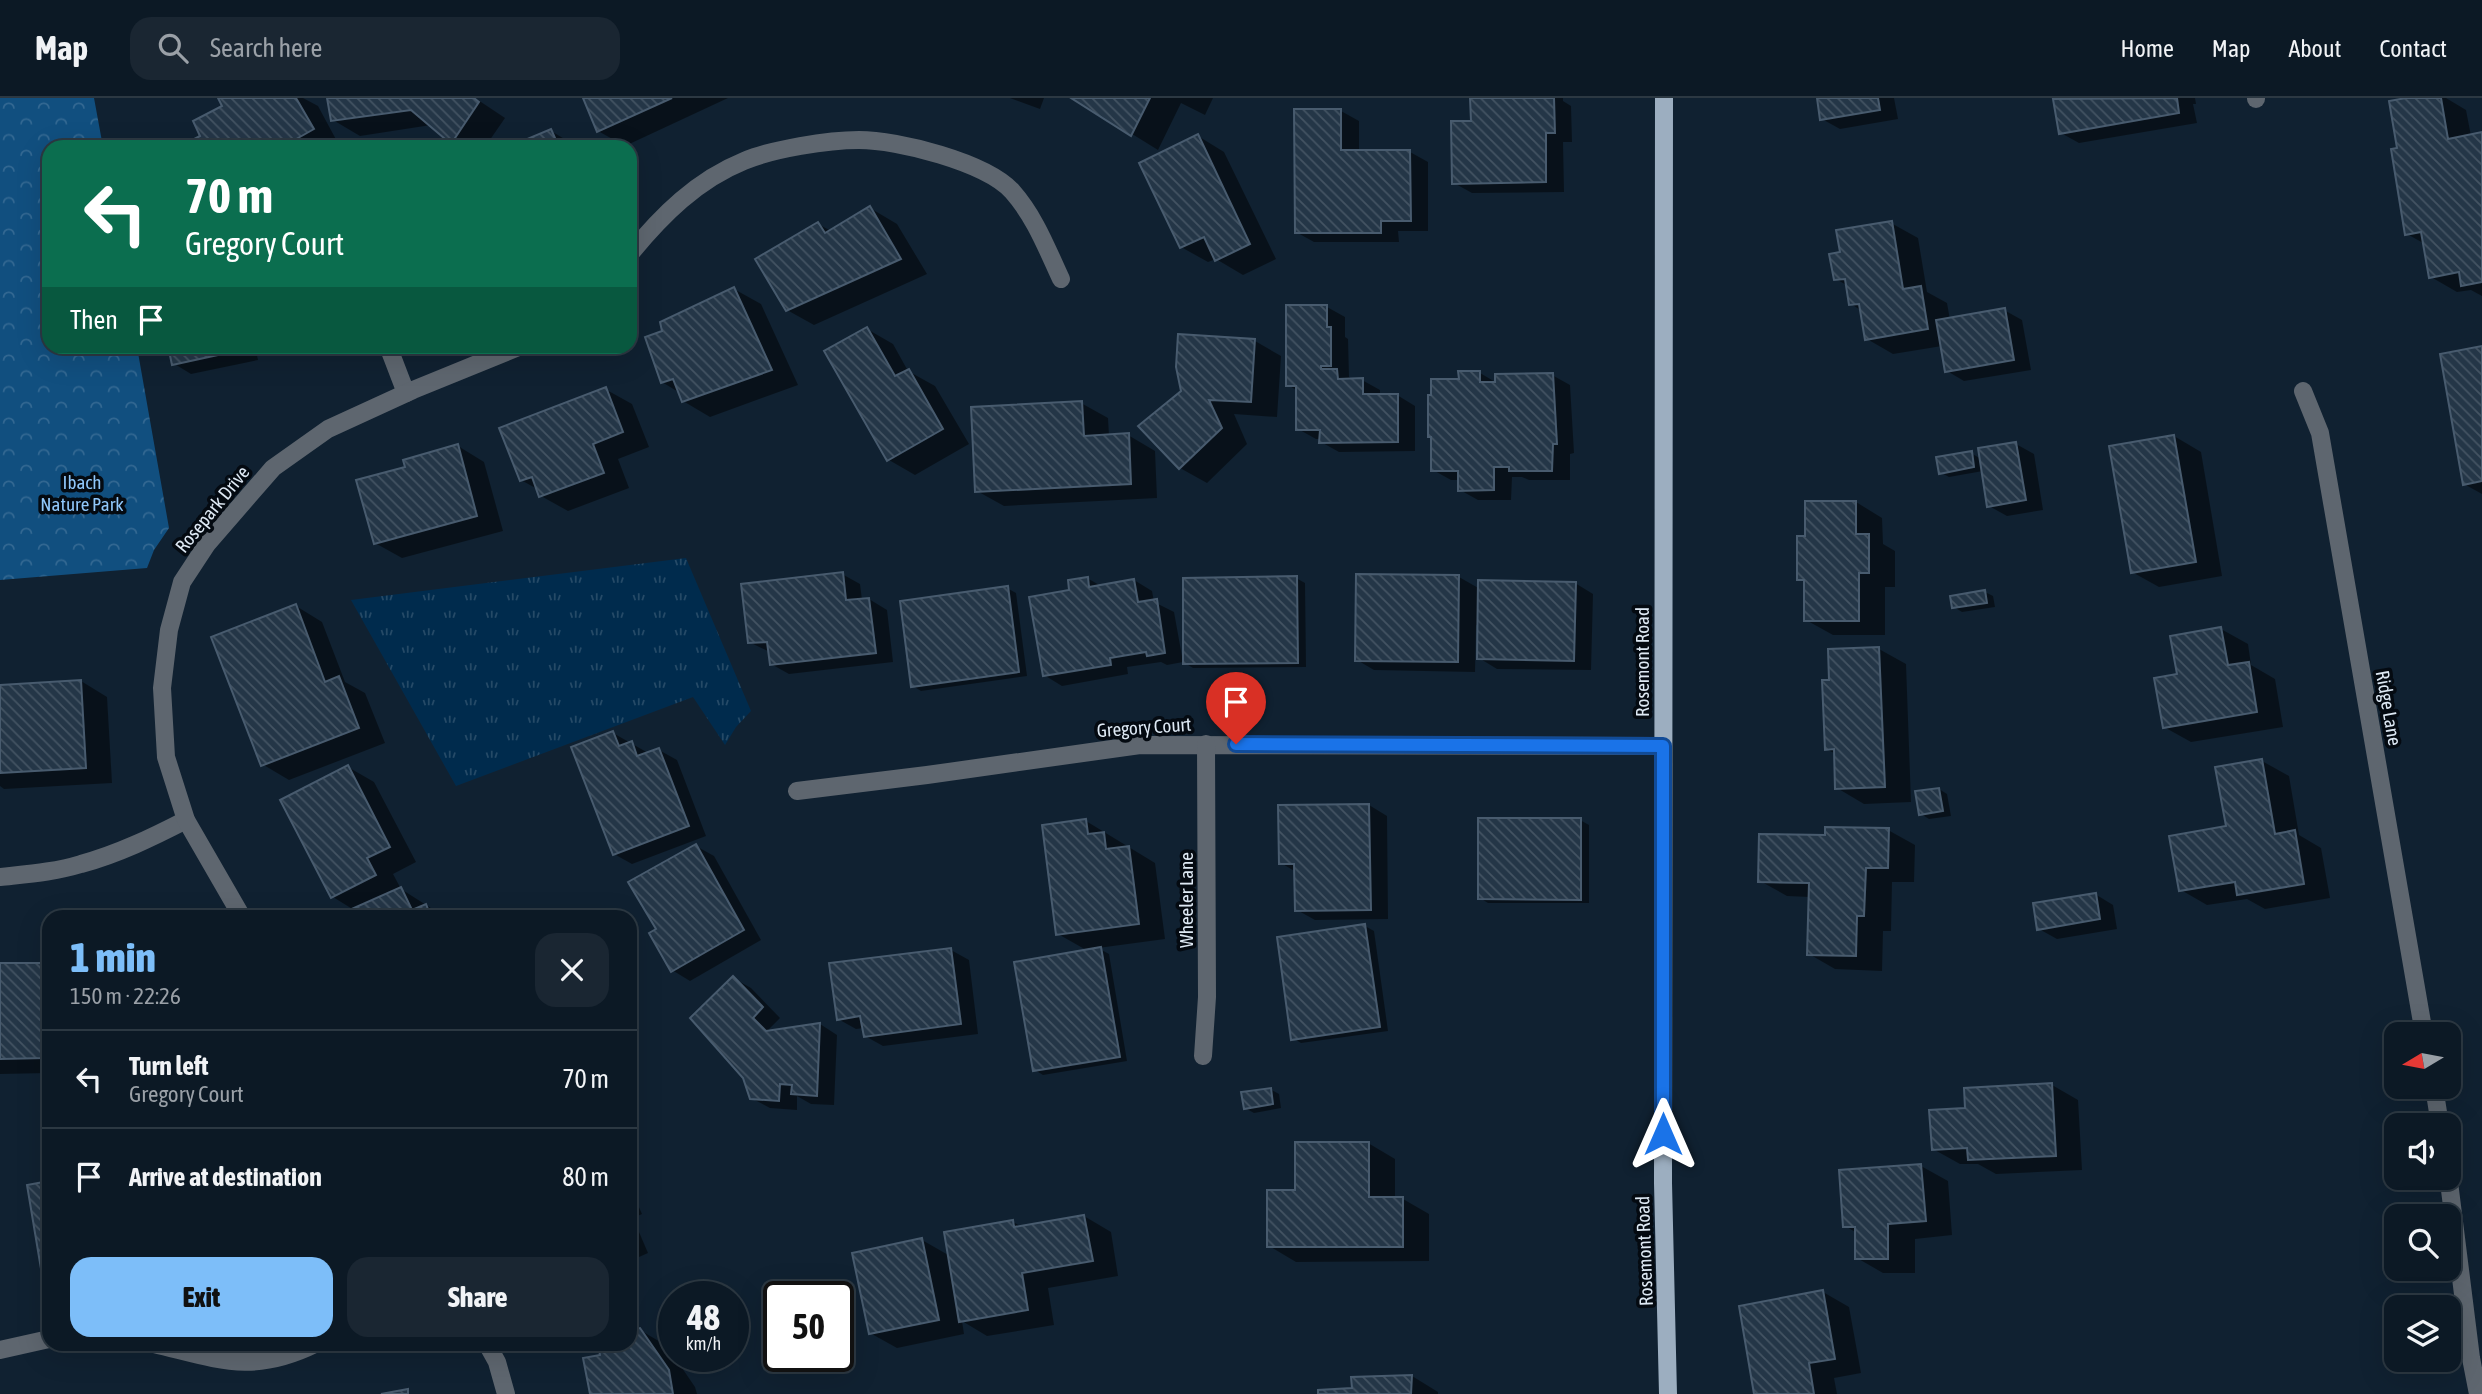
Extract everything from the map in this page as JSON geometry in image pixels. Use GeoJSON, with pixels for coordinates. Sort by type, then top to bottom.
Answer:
{"type":"FeatureCollection","features":[{"type":"Feature","properties":{"kind":"main road","name":"Rosemont Road"},"geometry":{"type":"LineString","coordinates":[[1664,98],[1663,1184],[1668,1394]]}},
{"type":"Feature","properties":{"kind":"street"},"geometry":{"type":"LineString","coordinates":[[637,245],[657,221],[697,186],[744,161],[790,148],[859,140],[933,151],[993,176],[1011,190],[1035,222],[1061,279]]}},
{"type":"Feature","properties":{"kind":"street"},"geometry":{"type":"LineString","coordinates":[[391,354],[407,393]]}},
{"type":"Feature","properties":{"kind":"street","name":"Rosepark Drive"},"geometry":{"type":"LineString","coordinates":[[239,910],[186,820],[166,757],[162,688],[169,630],[182,582],[207,544],[273,468],[328,429],[407,393],[508,354]]}},
{"type":"Feature","properties":{"kind":"street","name":"Ridge Lane"},"geometry":{"type":"LineString","coordinates":[[2303,391],[2319,433],[2422,1022]]}},
{"type":"Feature","properties":{"kind":"street","name":"Wheeler Lane"},"geometry":{"type":"LineString","coordinates":[[1203,1056],[1207,997],[1206,744]]}},
{"type":"Feature","properties":{"kind":"street","name":"Gregory Court"},"geometry":{"type":"LineString","coordinates":[[797,791],[1140,745],[1663,746]]}},
{"type":"Feature","properties":{"kind":"street"},"geometry":{"type":"LineString","coordinates":[[0,877],[81,864],[138,843],[186,820]]}},
{"type":"Feature","properties":{"kind":"street"},"geometry":{"type":"LineString","coordinates":[[2450,1190],[2471,1358],[2479,1394]]}},
{"type":"Feature","properties":{"kind":"street"},"geometry":{"type":"LineString","coordinates":[[0,1350],[42,1341]]}},
{"type":"Feature","properties":{"kind":"street"},"geometry":{"type":"LineString","coordinates":[[183,1351],[234,1363],[261,1362],[298,1351]]}},
{"type":"Feature","properties":{"kind":"street"},"geometry":{"type":"LineString","coordinates":[[491,1351],[497,1362],[506,1394]]}},
{"type":"Feature","properties":{"kind":"green space","name":"Ibach Nature Park"},"geometry":{"type":"Polygon","coordinates":[[[0,98],[94,98],[102,140],[42,140],[42,354],[138,354],[169,528],[154,550],[147,568],[0,580],[0,98]]]}},
{"type":"Feature","properties":{"kind":"green space"},"geometry":{"type":"Polygon","coordinates":[[[686,558],[751,711],[736,727],[725,745],[693,697],[456,786],[351,600],[686,558]]]}},
{"type":"Feature","properties":{"kind":"building"},"geometry":{"type":"Polygon","coordinates":[[[218,98],[296,98],[314,129],[294,140],[192,140],[200,136],[193,121],[222,106],[218,98]]]}},
{"type":"Feature","properties":{"kind":"building"},"geometry":{"type":"Polygon","coordinates":[[[327,98],[474,98],[479,102],[454,140],[446,140],[411,110],[331,121],[327,98]]]}},
{"type":"Feature","properties":{"kind":"building"},"geometry":{"type":"Polygon","coordinates":[[[583,98],[672,98],[597,132],[583,98]]]}},
{"type":"Feature","properties":{"kind":"building"},"geometry":{"type":"Polygon","coordinates":[[[1071,98],[1150,98],[1131,136],[1071,98]]]}},
{"type":"Feature","properties":{"kind":"building"},"geometry":{"type":"Polygon","coordinates":[[[1470,98],[1554,98],[1555,133],[1546,133],[1546,182],[1452,184],[1451,121],[1471,121],[1470,98]]]}},
{"type":"Feature","properties":{"kind":"building"},"geometry":{"type":"Polygon","coordinates":[[[1817,98],[1878,98],[1880,110],[1820,120],[1817,98]]]}},
{"type":"Feature","properties":{"kind":"building"},"geometry":{"type":"Polygon","coordinates":[[[2177,98],[2179,113],[2059,134],[2053,99],[2177,98]]]}},
{"type":"Feature","properties":{"kind":"building"},"geometry":{"type":"Polygon","coordinates":[[[2441,98],[2448,139],[2482,132],[2482,282],[2461,286],[2459,272],[2429,278],[2421,232],[2405,235],[2391,149],[2397,148],[2389,101],[2441,98]]]}},
{"type":"Feature","properties":{"kind":"building"},"geometry":{"type":"Polygon","coordinates":[[[1294,109],[1341,109],[1341,150],[1410,150],[1411,221],[1381,221],[1381,233],[1295,233],[1294,109]]]}},
{"type":"Feature","properties":{"kind":"building"},"geometry":{"type":"Polygon","coordinates":[[[551,129],[556,140],[525,140],[551,129]]]}},
{"type":"Feature","properties":{"kind":"building"},"geometry":{"type":"Polygon","coordinates":[[[1198,134],[1250,244],[1215,261],[1204,237],[1180,248],[1139,163],[1198,134]]]}},
{"type":"Feature","properties":{"kind":"building"},"geometry":{"type":"Polygon","coordinates":[[[870,206],[901,259],[786,311],[755,259],[818,222],[825,233],[870,206]]]}},
{"type":"Feature","properties":{"kind":"building"},"geometry":{"type":"Polygon","coordinates":[[[1892,221],[1903,289],[1921,286],[1928,329],[1865,340],[1859,304],[1849,305],[1845,279],[1834,280],[1829,254],[1840,252],[1836,230],[1892,221]]]}},
{"type":"Feature","properties":{"kind":"building"},"geometry":{"type":"Polygon","coordinates":[[[734,287],[772,370],[682,402],[673,379],[661,383],[645,337],[662,331],[660,322],[734,287]]]}},
{"type":"Feature","properties":{"kind":"building"},"geometry":{"type":"Polygon","coordinates":[[[1286,305],[1327,305],[1327,327],[1331,327],[1331,366],[1321,366],[1321,369],[1337,369],[1338,379],[1363,378],[1363,394],[1398,394],[1398,442],[1319,443],[1320,430],[1296,430],[1296,386],[1286,386],[1286,305]]]}},
{"type":"Feature","properties":{"kind":"building"},"geometry":{"type":"Polygon","coordinates":[[[2005,308],[2014,360],[1945,372],[1936,320],[2005,308]]]}},
{"type":"Feature","properties":{"kind":"building"},"geometry":{"type":"Polygon","coordinates":[[[867,327],[895,376],[909,369],[943,429],[887,461],[824,351],[867,327]]]}},
{"type":"Feature","properties":{"kind":"building"},"geometry":{"type":"Polygon","coordinates":[[[1178,334],[1255,339],[1251,402],[1209,400],[1222,428],[1179,469],[1138,426],[1181,391],[1176,367],[1178,334]]]}},
{"type":"Feature","properties":{"kind":"building"},"geometry":{"type":"Polygon","coordinates":[[[2482,346],[2482,481],[2463,485],[2440,354],[2482,346]]]}},
{"type":"Feature","properties":{"kind":"building"},"geometry":{"type":"Polygon","coordinates":[[[170,354],[223,354],[172,365],[170,354]]]}},
{"type":"Feature","properties":{"kind":"building"},"geometry":{"type":"Polygon","coordinates":[[[1458,371],[1480,371],[1480,382],[1495,382],[1495,374],[1553,373],[1557,444],[1553,444],[1552,471],[1509,471],[1509,467],[1494,467],[1494,490],[1458,491],[1458,471],[1431,471],[1428,395],[1431,395],[1431,379],[1459,379],[1458,371]]]}},
{"type":"Feature","properties":{"kind":"building"},"geometry":{"type":"Polygon","coordinates":[[[606,387],[623,432],[593,444],[604,473],[539,497],[532,477],[520,481],[499,428],[606,387]]]}},
{"type":"Feature","properties":{"kind":"building"},"geometry":{"type":"Polygon","coordinates":[[[1082,401],[1084,436],[1129,433],[1131,484],[975,492],[971,407],[1082,401]]]}},
{"type":"Feature","properties":{"kind":"building"},"geometry":{"type":"Polygon","coordinates":[[[2174,435],[2196,562],[2131,573],[2109,446],[2174,435]]]}},
{"type":"Feature","properties":{"kind":"building"},"geometry":{"type":"Polygon","coordinates":[[[2016,442],[2026,500],[1987,507],[1978,448],[2016,442]]]}},
{"type":"Feature","properties":{"kind":"building"},"geometry":{"type":"Polygon","coordinates":[[[458,444],[477,516],[374,544],[356,480],[405,467],[403,460],[458,444]]]}},
{"type":"Feature","properties":{"kind":"building"},"geometry":{"type":"Polygon","coordinates":[[[1972,451],[1974,467],[1939,474],[1936,457],[1972,451]]]}},
{"type":"Feature","properties":{"kind":"building"},"geometry":{"type":"Polygon","coordinates":[[[1805,501],[1856,501],[1856,534],[1869,534],[1869,573],[1859,573],[1859,621],[1804,621],[1804,580],[1797,580],[1797,536],[1805,536],[1805,501]]]}},
{"type":"Feature","properties":{"kind":"building"},"geometry":{"type":"Polygon","coordinates":[[[843,572],[846,600],[869,598],[876,653],[770,665],[767,642],[748,643],[741,584],[843,572]]]}},
{"type":"Feature","properties":{"kind":"building"},"geometry":{"type":"Polygon","coordinates":[[[1356,574],[1459,575],[1458,662],[1355,661],[1356,574]]]}},
{"type":"Feature","properties":{"kind":"building"},"geometry":{"type":"Polygon","coordinates":[[[1297,576],[1298,663],[1183,664],[1183,578],[1297,576]]]}},
{"type":"Feature","properties":{"kind":"building"},"geometry":{"type":"Polygon","coordinates":[[[1088,577],[1089,587],[1134,579],[1138,602],[1157,599],[1165,653],[1147,656],[1146,652],[1110,658],[1111,665],[1043,676],[1029,597],[1069,590],[1068,580],[1088,577]]]}},
{"type":"Feature","properties":{"kind":"building"},"geometry":{"type":"Polygon","coordinates":[[[1478,580],[1576,582],[1574,661],[1477,659],[1478,580]]]}},
{"type":"Feature","properties":{"kind":"building"},"geometry":{"type":"Polygon","coordinates":[[[1008,586],[1019,672],[911,687],[900,601],[1008,586]]]}},
{"type":"Feature","properties":{"kind":"building"},"geometry":{"type":"Polygon","coordinates":[[[1985,590],[1987,603],[1952,608],[1950,596],[1985,590]]]}},
{"type":"Feature","properties":{"kind":"building"},"geometry":{"type":"Polygon","coordinates":[[[296,604],[325,682],[339,676],[359,728],[261,766],[211,637],[296,604]]]}},
{"type":"Feature","properties":{"kind":"building"},"geometry":{"type":"Polygon","coordinates":[[[2221,627],[2228,665],[2249,662],[2257,712],[2163,728],[2154,678],[2177,674],[2170,636],[2221,627]]]}},
{"type":"Feature","properties":{"kind":"building"},"geometry":{"type":"Polygon","coordinates":[[[1879,647],[1885,787],[1835,789],[1834,749],[1825,750],[1822,680],[1829,680],[1828,649],[1879,647]]]}},
{"type":"Feature","properties":{"kind":"building"},"geometry":{"type":"Polygon","coordinates":[[[81,680],[86,768],[0,773],[0,685],[81,680]]]}},
{"type":"Feature","properties":{"kind":"building"},"geometry":{"type":"Polygon","coordinates":[[[613,731],[619,746],[632,741],[637,756],[659,748],[689,826],[613,855],[571,747],[613,731]]]}},
{"type":"Feature","properties":{"kind":"building"},"geometry":{"type":"Polygon","coordinates":[[[2262,759],[2275,834],[2295,830],[2304,884],[2237,895],[2235,882],[2179,891],[2169,836],[2226,826],[2215,767],[2262,759]]]}},
{"type":"Feature","properties":{"kind":"building"},"geometry":{"type":"Polygon","coordinates":[[[348,765],[390,847],[367,858],[376,875],[331,898],[280,800],[348,765]]]}},
{"type":"Feature","properties":{"kind":"building"},"geometry":{"type":"Polygon","coordinates":[[[1939,788],[1943,811],[1919,815],[1915,791],[1939,788]]]}},
{"type":"Feature","properties":{"kind":"building"},"geometry":{"type":"Polygon","coordinates":[[[1369,804],[1371,910],[1295,911],[1294,864],[1279,864],[1278,805],[1369,804]]]}},
{"type":"Feature","properties":{"kind":"building"},"geometry":{"type":"Polygon","coordinates":[[[1478,818],[1581,818],[1581,900],[1478,899],[1478,818]]]}},
{"type":"Feature","properties":{"kind":"building"},"geometry":{"type":"Polygon","coordinates":[[[1086,819],[1088,834],[1104,832],[1106,849],[1129,846],[1139,924],[1056,935],[1042,825],[1086,819]]]}},
{"type":"Feature","properties":{"kind":"building"},"geometry":{"type":"Polygon","coordinates":[[[1825,827],[1889,828],[1888,868],[1866,868],[1864,916],[1857,916],[1856,956],[1807,955],[1809,883],[1758,882],[1759,834],[1825,835],[1825,827]]]}},
{"type":"Feature","properties":{"kind":"building"},"geometry":{"type":"Polygon","coordinates":[[[696,844],[744,930],[671,972],[649,933],[656,929],[628,882],[696,844]]]}},
{"type":"Feature","properties":{"kind":"building"},"geometry":{"type":"Polygon","coordinates":[[[401,887],[412,910],[349,910],[401,887]]]}},
{"type":"Feature","properties":{"kind":"building"},"geometry":{"type":"Polygon","coordinates":[[[2096,893],[2100,919],[2037,930],[2033,903],[2096,893]]]}},
{"type":"Feature","properties":{"kind":"building"},"geometry":{"type":"Polygon","coordinates":[[[426,904],[428,910],[412,910],[426,904]]]}},
{"type":"Feature","properties":{"kind":"building"},"geometry":{"type":"Polygon","coordinates":[[[1365,924],[1380,1027],[1291,1040],[1277,937],[1365,924]]]}},
{"type":"Feature","properties":{"kind":"building"},"geometry":{"type":"Polygon","coordinates":[[[1101,947],[1120,1057],[1033,1071],[1014,962],[1101,947]]]}},
{"type":"Feature","properties":{"kind":"building"},"geometry":{"type":"Polygon","coordinates":[[[951,948],[961,1024],[864,1037],[860,1016],[837,1020],[829,963],[951,948]]]}},
{"type":"Feature","properties":{"kind":"building"},"geometry":{"type":"Polygon","coordinates":[[[0,963],[42,963],[42,1058],[0,1059],[0,963]]]}},
{"type":"Feature","properties":{"kind":"building"},"geometry":{"type":"Polygon","coordinates":[[[733,976],[763,1007],[753,1018],[766,1031],[820,1023],[817,1096],[791,1094],[792,1085],[780,1084],[779,1101],[750,1099],[743,1078],[690,1018],[733,976]]]}},
{"type":"Feature","properties":{"kind":"building"},"geometry":{"type":"Polygon","coordinates":[[[2052,1083],[2056,1156],[1968,1160],[1967,1148],[1932,1150],[1929,1110],[1965,1108],[1964,1088],[2052,1083]]]}},
{"type":"Feature","properties":{"kind":"building"},"geometry":{"type":"Polygon","coordinates":[[[1271,1088],[1273,1104],[1244,1109],[1241,1092],[1271,1088]]]}},
{"type":"Feature","properties":{"kind":"building"},"geometry":{"type":"Polygon","coordinates":[[[1295,1142],[1369,1142],[1369,1197],[1403,1197],[1403,1247],[1267,1247],[1267,1190],[1295,1190],[1295,1142]]]}},
{"type":"Feature","properties":{"kind":"building"},"geometry":{"type":"Polygon","coordinates":[[[1921,1164],[1926,1221],[1888,1224],[1888,1259],[1855,1259],[1855,1227],[1843,1227],[1839,1170],[1921,1164]]]}},
{"type":"Feature","properties":{"kind":"building"},"geometry":{"type":"Polygon","coordinates":[[[42,1182],[42,1269],[41,1269],[27,1185],[42,1182]]]}},
{"type":"Feature","properties":{"kind":"building"},"geometry":{"type":"Polygon","coordinates":[[[1084,1215],[1093,1261],[1022,1273],[1028,1310],[959,1322],[944,1232],[1013,1220],[1014,1227],[1084,1215]]]}},
{"type":"Feature","properties":{"kind":"building"},"geometry":{"type":"Polygon","coordinates":[[[922,1238],[939,1320],[869,1334],[852,1253],[922,1238]]]}},
{"type":"Feature","properties":{"kind":"building"},"geometry":{"type":"Polygon","coordinates":[[[1823,1290],[1835,1359],[1809,1363],[1814,1394],[1754,1394],[1739,1306],[1823,1290]]]}},
{"type":"Feature","properties":{"kind":"building"},"geometry":{"type":"Polygon","coordinates":[[[640,1328],[658,1354],[658,1372],[669,1372],[673,1394],[590,1394],[583,1358],[600,1355],[599,1351],[637,1351],[637,1329],[640,1328]]]}},
{"type":"Feature","properties":{"kind":"building"},"geometry":{"type":"Polygon","coordinates":[[[1412,1375],[1411,1394],[1318,1394],[1318,1390],[1352,1388],[1351,1377],[1412,1375]]]}},
{"type":"Feature","properties":{"kind":"building"},"geometry":{"type":"Polygon","coordinates":[[[408,1389],[408,1394],[381,1394],[408,1389]]]}},
{"type":"Feature","properties":{"kind":"route"},"geometry":{"type":"LineString","coordinates":[[1236,744],[1663,746],[1663,1134]]}}]}
